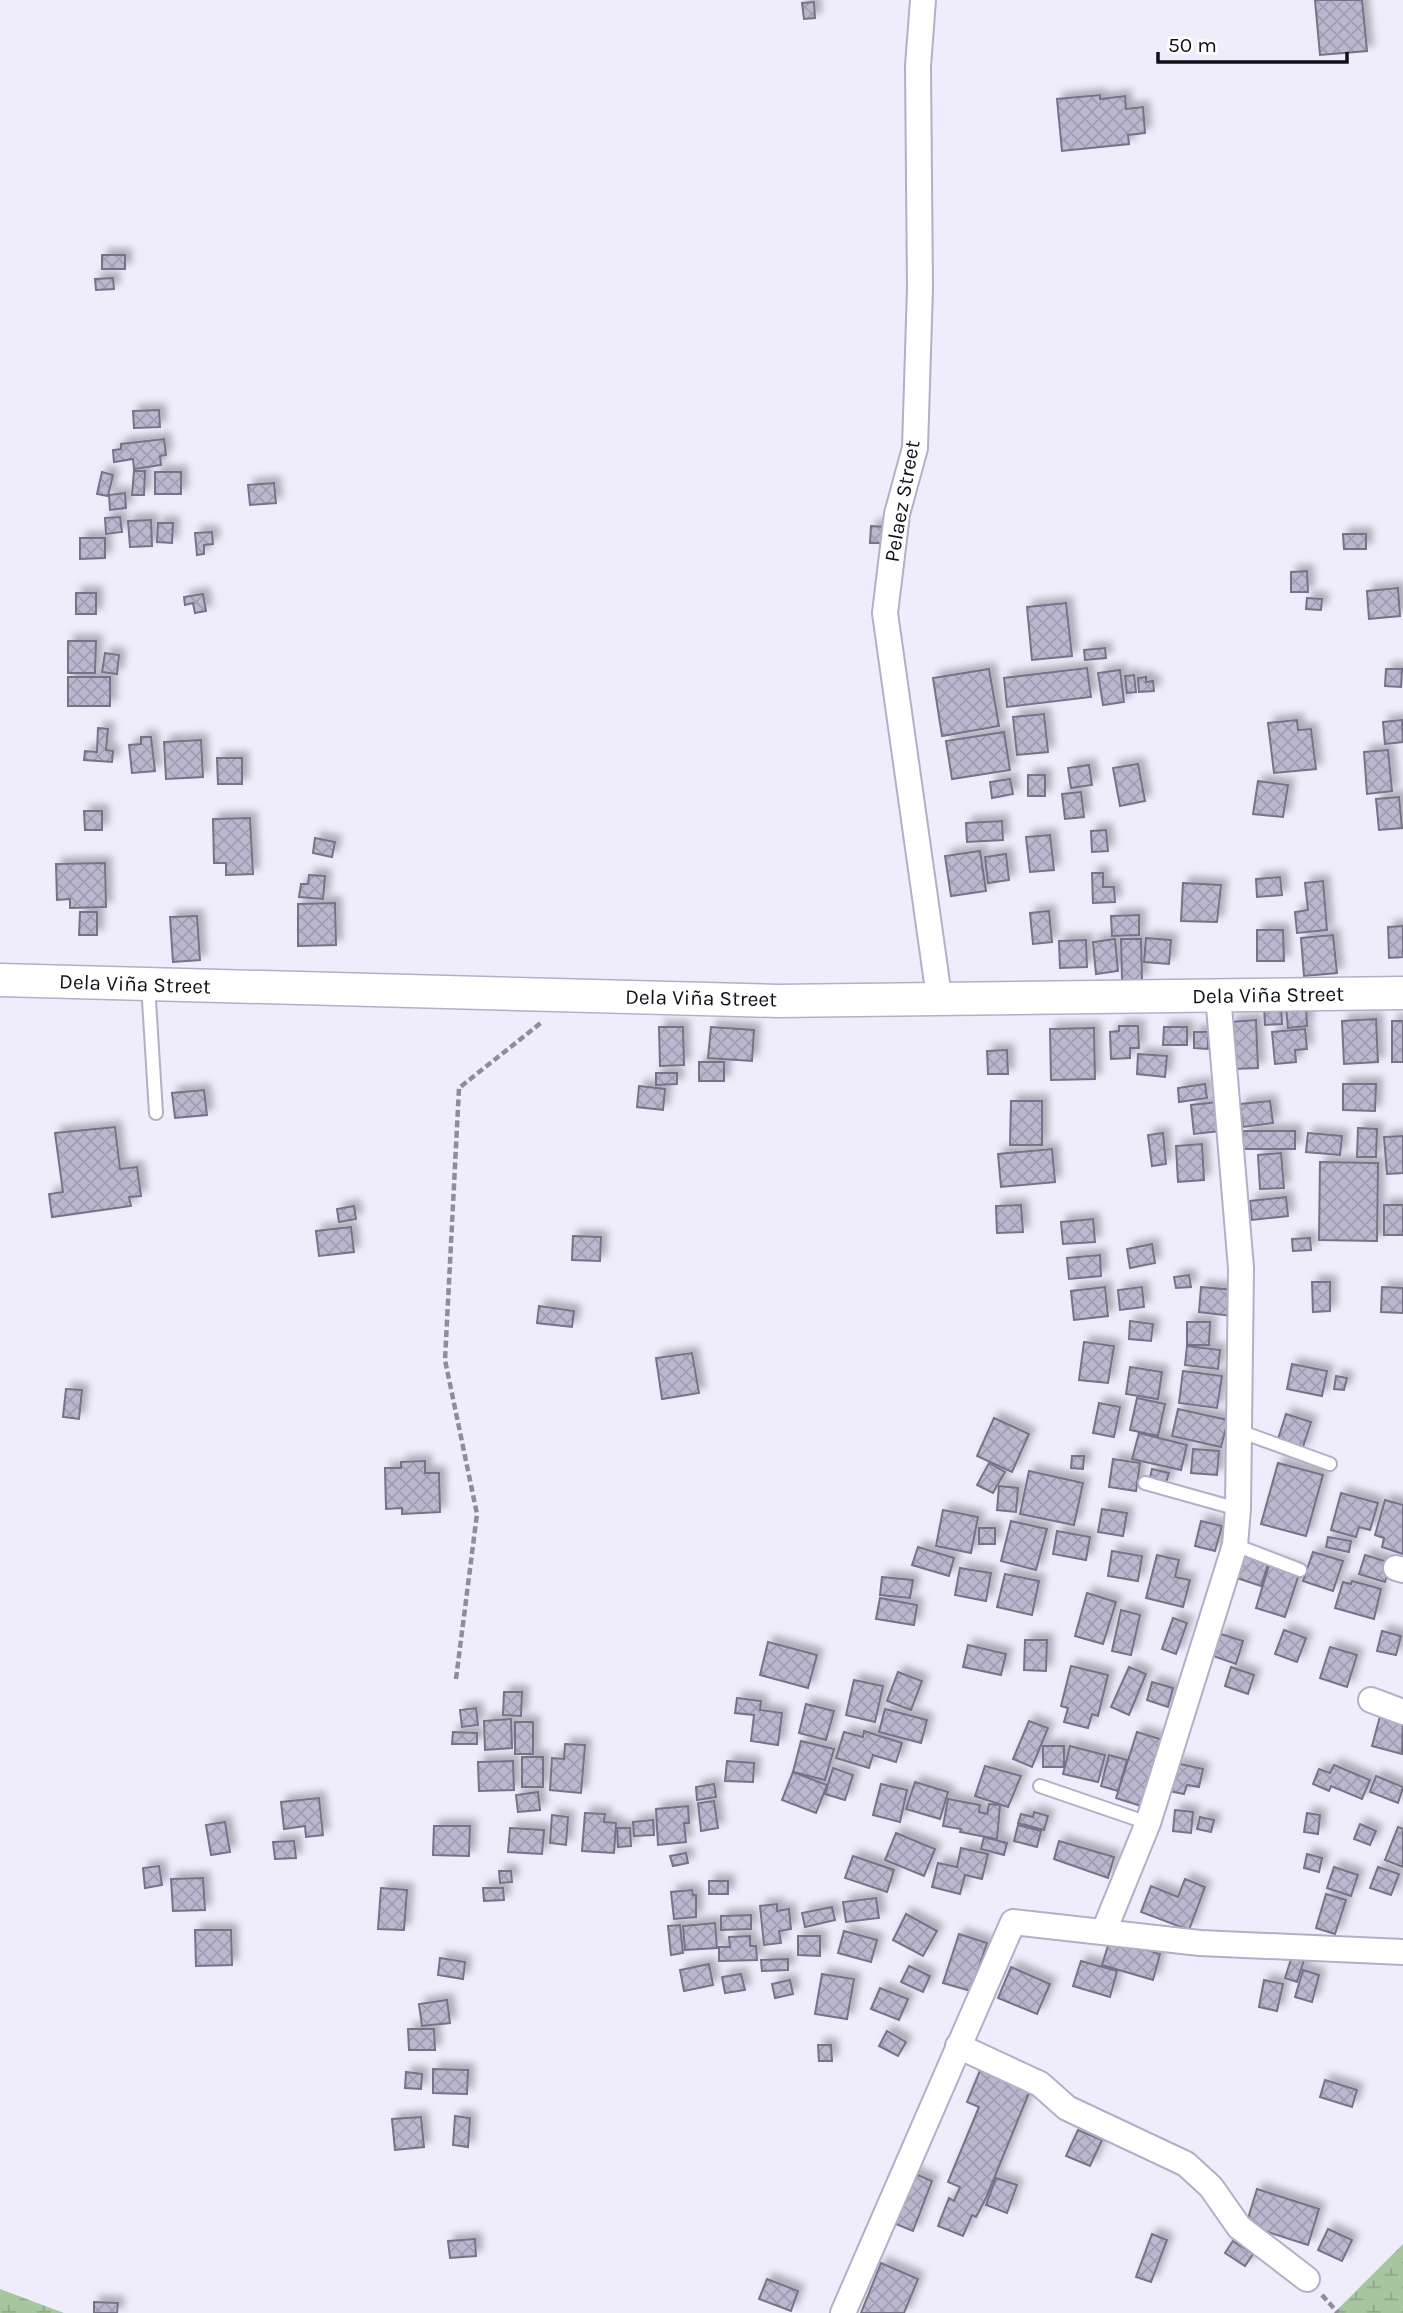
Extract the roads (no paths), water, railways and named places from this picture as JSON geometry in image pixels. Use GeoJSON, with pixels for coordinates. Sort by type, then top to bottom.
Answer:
{"type":"FeatureCollection","features":[{"type":"Feature","properties":{"kind":"street","name":"Pelaez Street"},"geometry":{"type":"LineString","coordinates":[[923,0],[918,66],[920,288],[915,448],[897,514],[885,613],[939,997]]}},
{"type":"Feature","properties":{"kind":"street","name":"Dela Viña Street"},"geometry":{"type":"LineString","coordinates":[[0,980],[778,1001],[1403,993]]}},
{"type":"Feature","properties":{"kind":"street"},"geometry":{"type":"LineString","coordinates":[[1104,1931],[1148,1823],[1235,1545],[1238,1509],[1241,1268],[1218,995]]}},
{"type":"Feature","properties":{"kind":"street"},"geometry":{"type":"LineString","coordinates":[[1371,1700],[1403,1712]]}},
{"type":"Feature","properties":{"kind":"street"},"geometry":{"type":"LineString","coordinates":[[843,2313],[1013,1922],[1200,1943],[1403,1952]]}},
{"type":"Feature","properties":{"kind":"street"},"geometry":{"type":"LineString","coordinates":[[958,2046],[1041,2084],[1067,2108],[1186,2164],[1212,2187],[1239,2227],[1307,2279]]}},
{"type":"Feature","properties":{"kind":"lane"},"geometry":{"type":"LineString","coordinates":[[148,984],[156,1113]]}},
{"type":"Feature","properties":{"kind":"lane"},"geometry":{"type":"LineString","coordinates":[[1239,1431],[1329,1464]]}},
{"type":"Feature","properties":{"kind":"lane"},"geometry":{"type":"LineString","coordinates":[[1145,1483],[1238,1509]]}},
{"type":"Feature","properties":{"kind":"lane"},"geometry":{"type":"LineString","coordinates":[[1235,1545],[1300,1570]]}},
{"type":"Feature","properties":{"kind":"lane"},"geometry":{"type":"LineString","coordinates":[[1040,1786],[1148,1823]]}}]}
